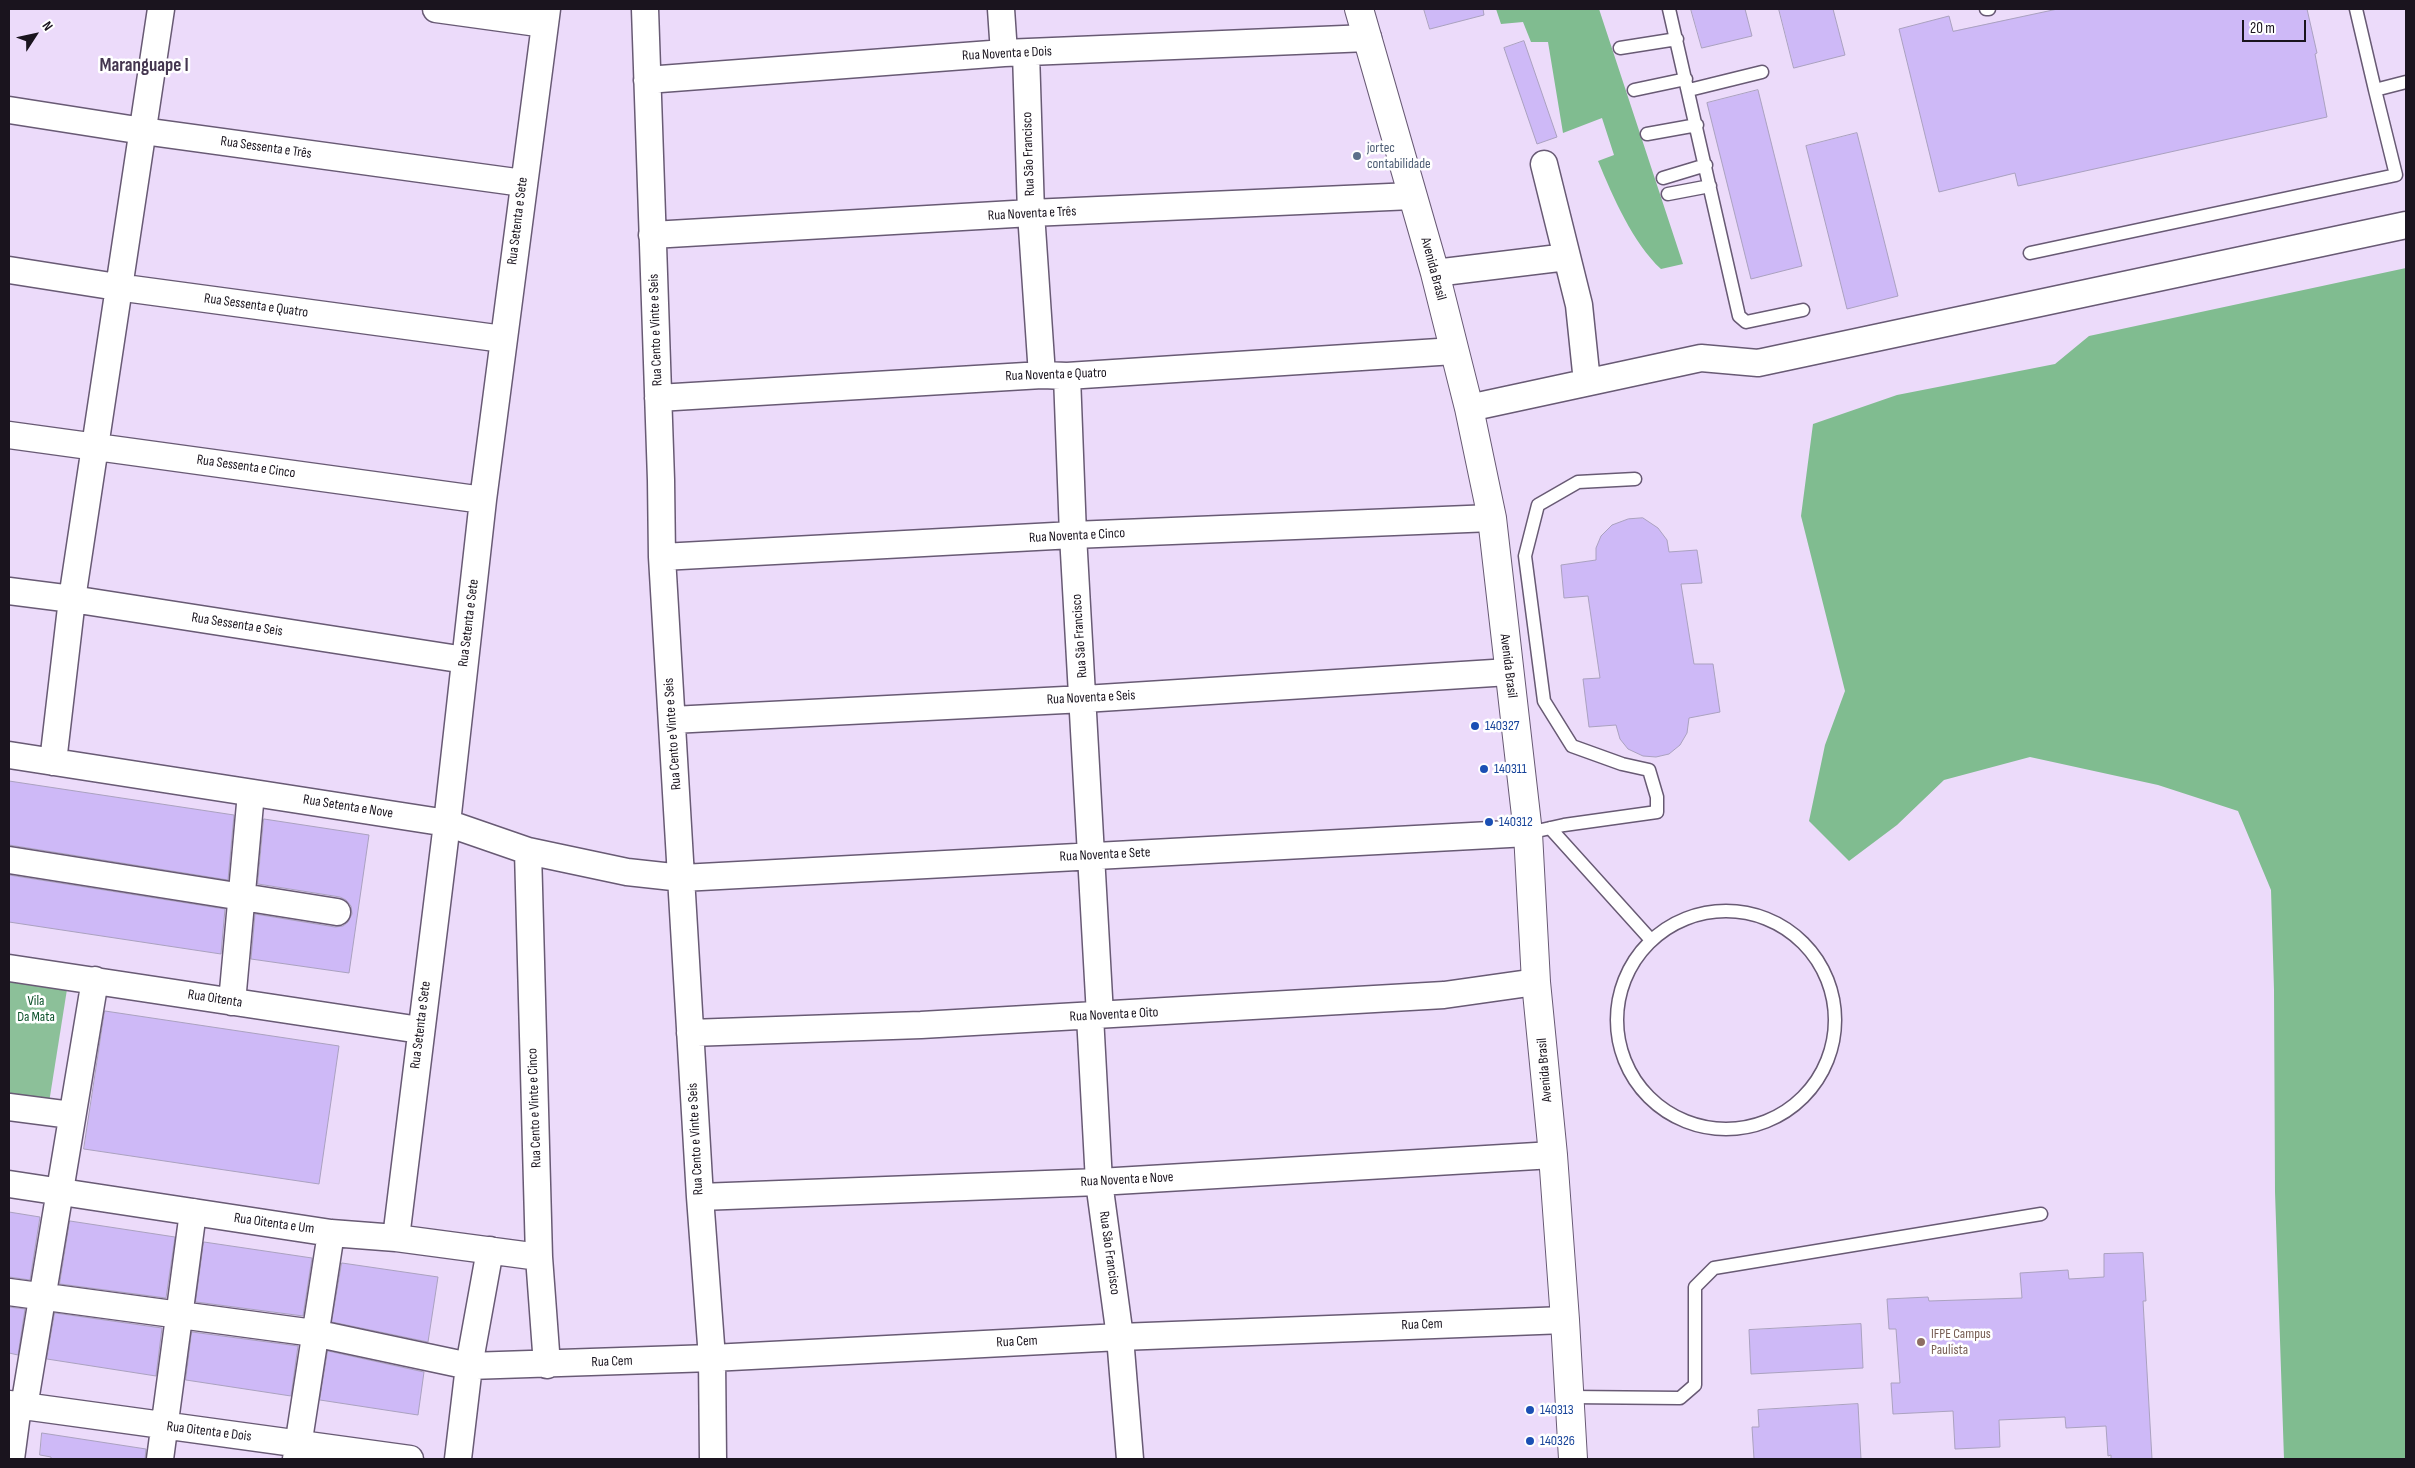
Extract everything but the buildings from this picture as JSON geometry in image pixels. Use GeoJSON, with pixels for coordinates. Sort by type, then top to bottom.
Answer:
{"type":"FeatureCollection","features":[{"type":"Feature","properties":{"kind":"main road","name":"Avenida Brasil"},"geometry":{"type":"LineString","coordinates":[[1359,9],[1435,273],[1469,408],[1492,518],[1509,672],[1539,831],[1536,982],[1553,1155],[1573,1459]]}},
{"type":"Feature","properties":{"kind":"street"},"geometry":{"type":"LineString","coordinates":[[53,762],[72,598],[117,287],[161,9]]}},
{"type":"Feature","properties":{"kind":"street"},"geometry":{"type":"LineString","coordinates":[[436,9],[546,16]]}},
{"type":"Feature","properties":{"kind":"street","name":"Rua Cento e Vinte e Seis"},"geometry":{"type":"LineString","coordinates":[[645,9],[662,556],[700,1197],[712,1358],[713,1459]]}},
{"type":"Feature","properties":{"kind":"street","name":"Rua São Francisco"},"geometry":{"type":"LineString","coordinates":[[1002,9],[1015,53],[1031,213],[1055,376],[1073,535],[1092,856],[1099,1182],[1120,1336],[1130,1459]]}},
{"type":"Feature","properties":{"kind":"street","name":"Rua Setenta e Sete"},"geometry":{"type":"LineString","coordinates":[[396,1238],[420,1030],[447,823],[483,500],[546,16]]}},
{"type":"Feature","properties":{"kind":"street","name":"Rua Noventa e Dois"},"geometry":{"type":"LineString","coordinates":[[647,80],[1015,53],[1368,38]]}},
{"type":"Feature","properties":{"kind":"street","name":"Rua Sessenta e Três"},"geometry":{"type":"LineString","coordinates":[[9,110],[143,131],[523,183]]}},
{"type":"Feature","properties":{"kind":"street"},"geometry":{"type":"LineString","coordinates":[[1544,164],[1579,305],[1587,382]]}},
{"type":"Feature","properties":{"kind":"street","name":"Rua Noventa e Três"},"geometry":{"type":"LineString","coordinates":[[652,235],[1031,213],[1412,196]]}},
{"type":"Feature","properties":{"kind":"street"},"geometry":{"type":"LineString","coordinates":[[1469,408],[1701,358],[1758,363],[2406,224]]}},
{"type":"Feature","properties":{"kind":"street"},"geometry":{"type":"LineString","coordinates":[[1435,273],[1567,257]]}},
{"type":"Feature","properties":{"kind":"street","name":"Rua Sessenta e Quatro"},"geometry":{"type":"LineString","coordinates":[[9,270],[117,287],[503,339]]}},
{"type":"Feature","properties":{"kind":"street","name":"Rua Noventa e Quatro"},"geometry":{"type":"LineString","coordinates":[[658,398],[1454,351]]}},
{"type":"Feature","properties":{"kind":"street","name":"Rua Sessenta e Cinco"},"geometry":{"type":"LineString","coordinates":[[9,435],[95,445],[483,500]]}},
{"type":"Feature","properties":{"kind":"street","name":"Rua Noventa e Cinco"},"geometry":{"type":"LineString","coordinates":[[662,556],[1073,535],[1492,518]]}},
{"type":"Feature","properties":{"kind":"street","name":"Rua Sessenta e Seis"},"geometry":{"type":"LineString","coordinates":[[9,591],[72,598],[464,660]]}},
{"type":"Feature","properties":{"kind":"street","name":"Rua Noventa e Seis"},"geometry":{"type":"LineString","coordinates":[[672,720],[1084,699],[1509,672]]}},
{"type":"Feature","properties":{"kind":"street","name":"Rua Setenta e Nove"},"geometry":{"type":"LineString","coordinates":[[9,756],[447,823],[528,851],[627,872],[682,878]]}},
{"type":"Feature","properties":{"kind":"street"},"geometry":{"type":"LineString","coordinates":[[232,1002],[252,793]]}},
{"type":"Feature","properties":{"kind":"street","name":"Rua Noventa e Sete"},"geometry":{"type":"LineString","coordinates":[[682,878],[1539,831]]}},
{"type":"Feature","properties":{"kind":"street","name":"Rua Cento e Vinte e Cinco"},"geometry":{"type":"LineString","coordinates":[[528,851],[540,1257],[547,1365]]}},
{"type":"Feature","properties":{"kind":"street"},"geometry":{"type":"LineString","coordinates":[[9,860],[337,912]]}},
{"type":"Feature","properties":{"kind":"street","name":"Rua Oitenta"},"geometry":{"type":"LineString","coordinates":[[9,968],[420,1030]]}},
{"type":"Feature","properties":{"kind":"street"},"geometry":{"type":"LineString","coordinates":[[11,1459],[17,1406],[43,1297],[71,1115],[95,980]]}},
{"type":"Feature","properties":{"kind":"street","name":"Rua Noventa e Oito"},"geometry":{"type":"LineString","coordinates":[[690,1033],[1095,1016],[1444,996],[1536,982]]}},
{"type":"Feature","properties":{"kind":"street"},"geometry":{"type":"LineString","coordinates":[[9,1107],[71,1115]]}},
{"type":"Feature","properties":{"kind":"street","name":"Rua Noventa e Nove"},"geometry":{"type":"LineString","coordinates":[[700,1197],[1099,1182],[1553,1155]]}},
{"type":"Feature","properties":{"kind":"street","name":"Rua Oitenta e Um"},"geometry":{"type":"LineString","coordinates":[[9,1184],[331,1232],[396,1238],[540,1257]]}},
{"type":"Feature","properties":{"kind":"street"},"geometry":{"type":"LineString","coordinates":[[160,1459],[193,1212]]}},
{"type":"Feature","properties":{"kind":"street"},"geometry":{"type":"LineString","coordinates":[[297,1452],[331,1232]]}},
{"type":"Feature","properties":{"kind":"street"},"geometry":{"type":"LineString","coordinates":[[458,1459],[469,1366],[490,1250]]}},
{"type":"Feature","properties":{"kind":"street","name":"Rua Cem"},"geometry":{"type":"LineString","coordinates":[[9,1292],[314,1333],[469,1366],[547,1365],[712,1358],[1120,1336],[1565,1320]]}},
{"type":"Feature","properties":{"kind":"street","name":"Rua Oitenta e Dois"},"geometry":{"type":"LineString","coordinates":[[17,1406],[164,1427],[297,1452],[410,1459]]}},
{"type":"Feature","properties":{"kind":"lane"},"geometry":{"type":"LineString","coordinates":[[1669,9],[1697,125],[1739,316],[1746,322],[1803,310]]}},
{"type":"Feature","properties":{"kind":"lane"},"geometry":{"type":"LineString","coordinates":[[2030,253],[2396,175],[2356,9]]}},
{"type":"Feature","properties":{"kind":"lane"},"geometry":{"type":"LineString","coordinates":[[1620,48],[1677,39]]}},
{"type":"Feature","properties":{"kind":"lane"},"geometry":{"type":"LineString","coordinates":[[1634,90],[1687,85],[1762,72]]}},
{"type":"Feature","properties":{"kind":"lane"},"geometry":{"type":"LineString","coordinates":[[2375,90],[2406,82]]}},
{"type":"Feature","properties":{"kind":"lane"},"geometry":{"type":"LineString","coordinates":[[1647,134],[1697,125]]}},
{"type":"Feature","properties":{"kind":"lane"},"geometry":{"type":"LineString","coordinates":[[1663,178],[1706,165]]}},
{"type":"Feature","properties":{"kind":"lane"},"geometry":{"type":"LineString","coordinates":[[1668,194],[1710,186]]}},
{"type":"Feature","properties":{"kind":"lane"},"geometry":{"type":"LineString","coordinates":[[1539,831],[1657,812],[1657,797],[1649,770],[1622,764],[1572,746],[1544,701],[1525,556],[1538,505],[1578,482],[1635,479]]}},
{"type":"Feature","properties":{"kind":"lane"},"geometry":{"type":"LineString","coordinates":[[1539,831],[1651,940]]}},
{"type":"Feature","properties":{"kind":"lane"},"geometry":{"type":"LineString","coordinates":[[1717,910],[1754,914],[1787,928],[1814,954],[1831,986],[1836,1023],[1829,1059],[1811,1090],[1784,1113],[1751,1126],[1716,1128],[1681,1119],[1652,1099],[1630,1071],[1618,1037],[1618,1002],[1621,993],[1630,968],[1651,940],[1682,919],[1717,910]]}},
{"type":"Feature","properties":{"kind":"lane"},"geometry":{"type":"LineString","coordinates":[[1570,1397],[1680,1398],[1695,1385],[1695,1287],[1714,1268],[2041,1214]]}},
{"type":"Feature","properties":{"kind":"green space"},"geometry":{"type":"Polygon","coordinates":[[[1496,9],[1599,9],[1683,264],[1661,269],[1641,246],[1617,204],[1598,161],[1614,155],[1602,118],[1563,133],[1548,42],[1531,42],[1523,22],[1501,24],[1496,9]]]}},
{"type":"Feature","properties":{"kind":"green space"},"geometry":{"type":"Polygon","coordinates":[[[2406,268],[2406,1459],[2284,1459],[2275,1192],[2274,990],[2271,890],[2238,811],[2158,785],[2030,757],[1944,780],[1897,825],[1849,861],[1809,821],[1825,745],[1845,691],[1801,516],[1813,424],[1897,395],[2055,364],[2089,336],[2406,268]]]}},
{"type":"Feature","properties":{"kind":"green space","name":"Vila Da Mata"},"geometry":{"type":"Polygon","coordinates":[[[9,973],[68,983],[48,1109],[9,1104],[9,973]]]}},
{"type":"Feature","properties":{"kind":"place","name":"jortec contabilidade"},"geometry":{"type":"Point","coordinates":[1357,156]}},
{"type":"Feature","properties":{"kind":"place","name":"140327"},"geometry":{"type":"Point","coordinates":[1475,726]}},
{"type":"Feature","properties":{"kind":"place","name":"140311"},"geometry":{"type":"Point","coordinates":[1484,769]}},
{"type":"Feature","properties":{"kind":"place","name":"140312"},"geometry":{"type":"Point","coordinates":[1489,822]}},
{"type":"Feature","properties":{"kind":"place","name":"IFPE Campus Paulista"},"geometry":{"type":"Point","coordinates":[1921,1342]}},
{"type":"Feature","properties":{"kind":"place","name":"140313"},"geometry":{"type":"Point","coordinates":[1530,1410]}},
{"type":"Feature","properties":{"kind":"place","name":"140326"},"geometry":{"type":"Point","coordinates":[1530,1441]}},
{"type":"Feature","properties":{"kind":"district","name":"Maranguape I"},"geometry":{"type":"Point","coordinates":[144,66]}}]}
